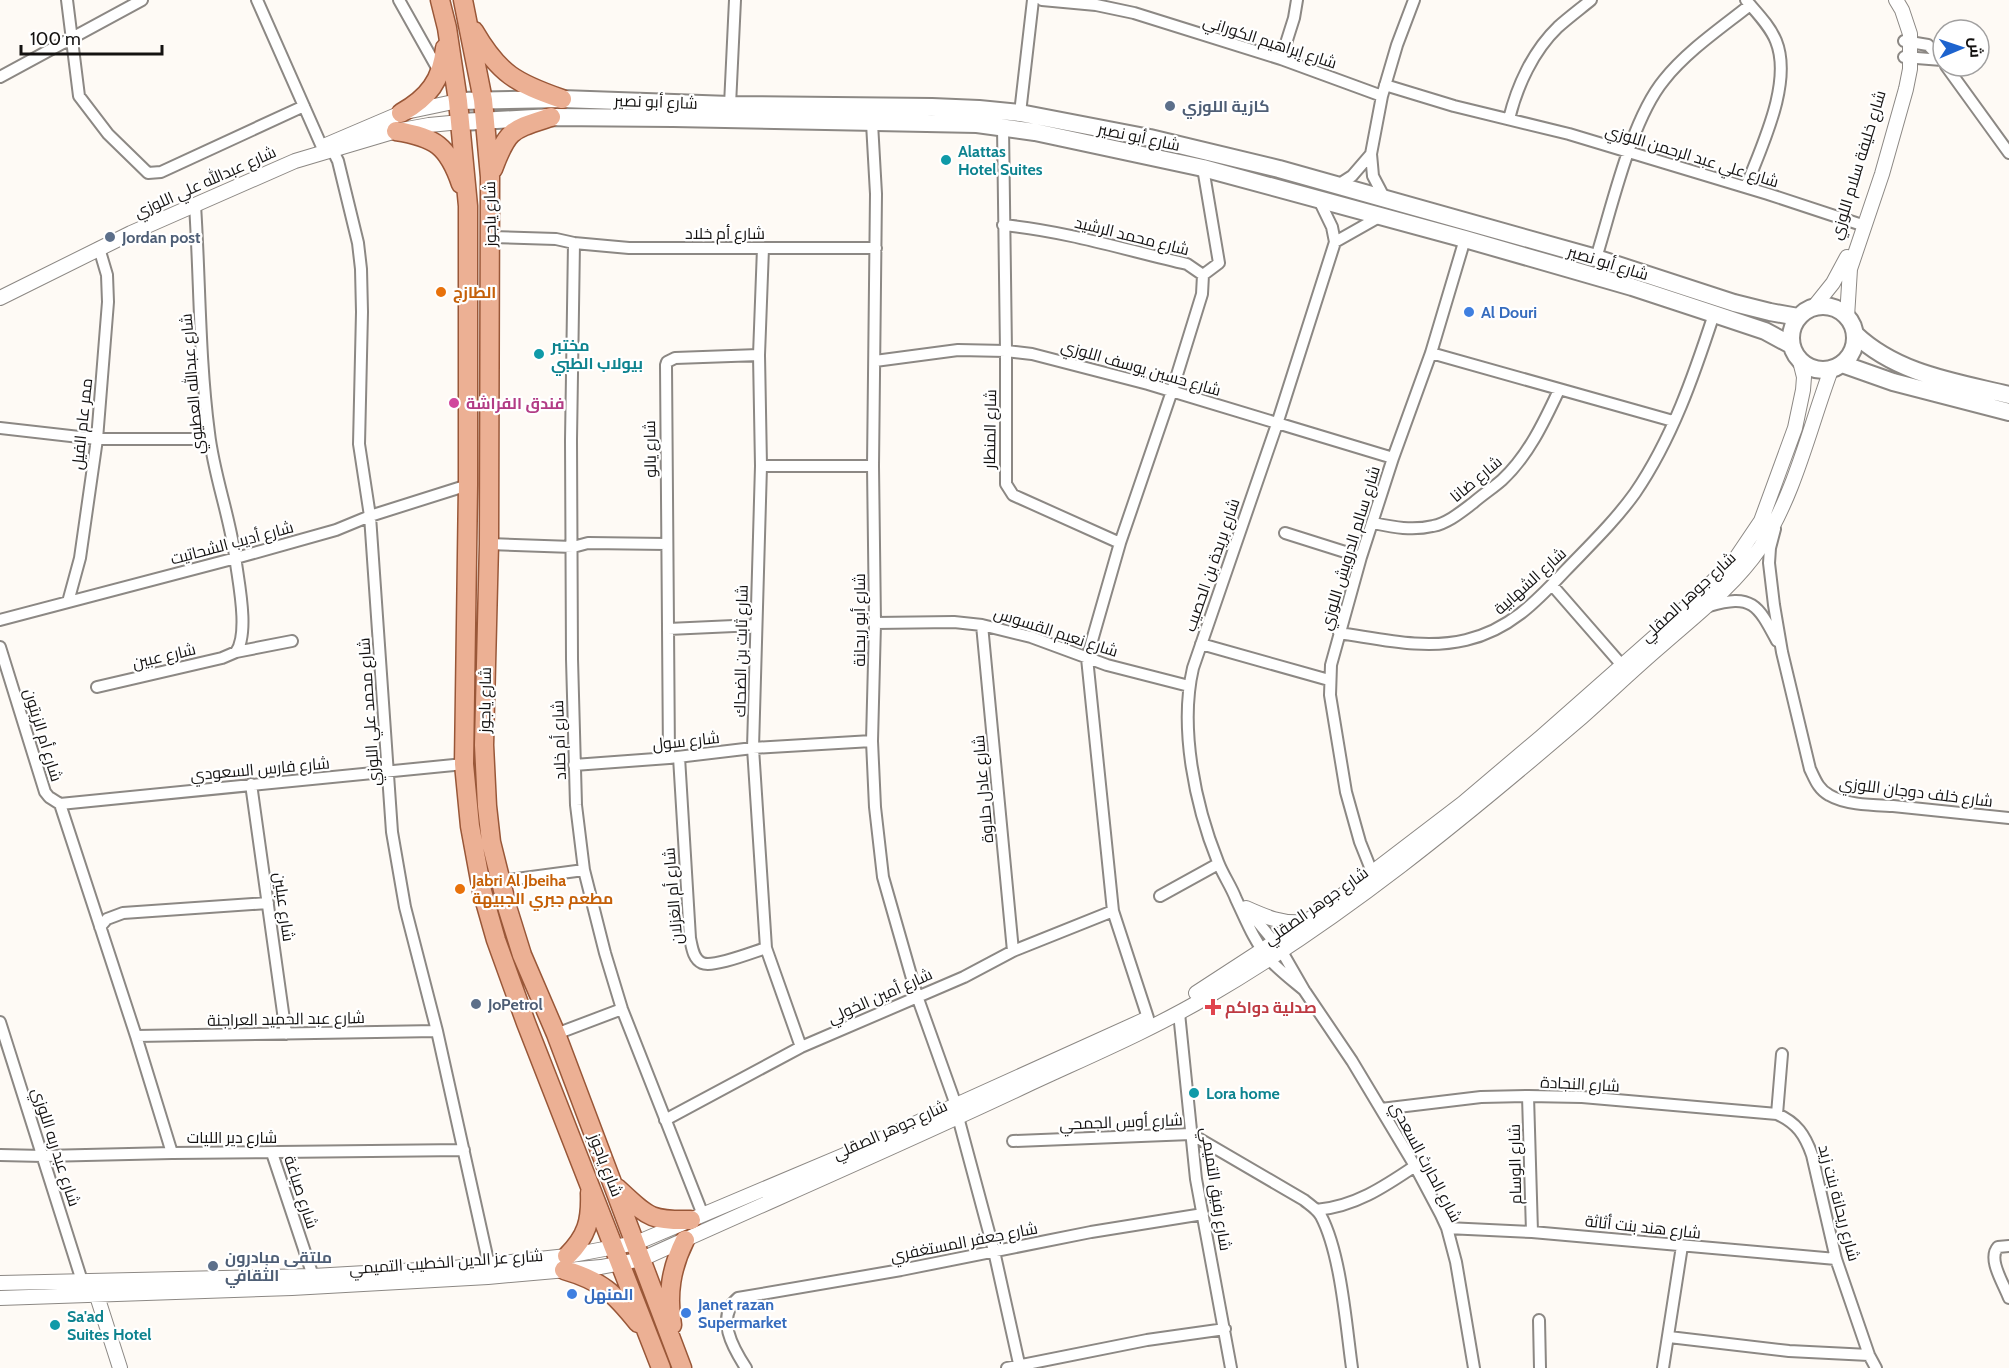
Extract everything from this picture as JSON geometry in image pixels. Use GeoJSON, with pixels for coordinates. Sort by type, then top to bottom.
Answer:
{"type":"FeatureCollection","features":[{"type":"Feature","properties":{"kind":"main road","name":"شارع ياجوز"},"geometry":{"type":"LineString","coordinates":[[440,0],[447,28],[461,122],[468,206],[468,485],[464,764],[470,826],[489,915],[516,995],[651,1339],[658,1365]]}},
{"type":"Feature","properties":{"kind":"main road","name":"شارع ياجوز"},"geometry":{"type":"LineString","coordinates":[[463,0],[483,100],[490,177],[489,544],[484,755],[491,842],[522,955],[556,1034],[680,1362]]}},
{"type":"Feature","properties":{"kind":"main road"},"geometry":{"type":"LineString","coordinates":[[466,18],[486,52],[507,74],[519,82],[562,99]]}},
{"type":"Feature","properties":{"kind":"main road"},"geometry":{"type":"LineString","coordinates":[[401,113],[419,102],[431,89],[440,73],[447,28]]}},
{"type":"Feature","properties":{"kind":"main road","name":"شارع أبو نصير"},"geometry":{"type":"LineString","coordinates":[[458,100],[562,99],[730,105],[944,107],[1020,113],[1211,152],[1338,185],[1596,258],[1734,303],[1798,317]]}},
{"type":"Feature","properties":{"kind":"main road"},"geometry":{"type":"LineString","coordinates":[[490,177],[502,145],[509,135],[519,128],[551,117]]}},
{"type":"Feature","properties":{"kind":"main road","name":"شارع أبو نصير"},"geometry":{"type":"LineString","coordinates":[[461,122],[551,117],[641,117],[1003,127],[1078,140],[1203,168],[1318,198],[1632,287],[1765,332],[1791,345]]}},
{"type":"Feature","properties":{"kind":"main road"},"geometry":{"type":"LineString","coordinates":[[396,131],[422,135],[445,152],[459,179],[468,206]]}},
{"type":"Feature","properties":{"kind":"main road"},"geometry":{"type":"LineString","coordinates":[[2009,395],[1918,372],[1896,364],[1878,354],[1855,334],[1847,317],[1839,310],[1828,306],[1813,308],[1798,317],[1793,326],[1791,345],[1800,361],[1809,368],[1820,370],[1836,367],[2009,412]]}},
{"type":"Feature","properties":{"kind":"main road"},"geometry":{"type":"LineString","coordinates":[[1836,367],[1852,351],[1855,334]]}},
{"type":"Feature","properties":{"kind":"main road"},"geometry":{"type":"LineString","coordinates":[[587,1176],[590,1206],[588,1225],[566,1263],[603,1285],[618,1298],[651,1339]]}},
{"type":"Feature","properties":{"kind":"main road"},"geometry":{"type":"LineString","coordinates":[[613,1183],[643,1212],[656,1219],[697,1218]]}},
{"type":"Feature","properties":{"kind":"main road"},"geometry":{"type":"LineString","coordinates":[[680,1362],[672,1319],[670,1291],[671,1274],[685,1240]]}},
{"type":"Feature","properties":{"kind":"street"},"geometry":{"type":"LineString","coordinates":[[67,0],[79,96],[108,134],[148,173],[161,172],[304,106]]}},
{"type":"Feature","properties":{"kind":"street"},"geometry":{"type":"LineString","coordinates":[[0,77],[142,0]]}},
{"type":"Feature","properties":{"kind":"street","name":"شارع محمد علي اللوزي"},"geometry":{"type":"LineString","coordinates":[[257,0],[304,106],[328,149],[338,161],[358,243],[362,312],[359,444],[370,516],[392,832],[405,907],[437,1031],[489,1265]]}},
{"type":"Feature","properties":{"kind":"street"},"geometry":{"type":"LineString","coordinates":[[399,0],[440,73]]}},
{"type":"Feature","properties":{"kind":"street"},"geometry":{"type":"LineString","coordinates":[[730,105],[735,0]]}},
{"type":"Feature","properties":{"kind":"street"},"geometry":{"type":"LineString","coordinates":[[1020,113],[1033,0]]}},
{"type":"Feature","properties":{"kind":"street","name":"شارع إبراهيم الكوراني"},"geometry":{"type":"LineString","coordinates":[[1042,0],[1118,9],[1384,91]]}},
{"type":"Feature","properties":{"kind":"street"},"geometry":{"type":"LineString","coordinates":[[1281,59],[1294,18],[1297,0]]}},
{"type":"Feature","properties":{"kind":"street"},"geometry":{"type":"LineString","coordinates":[[1509,119],[1514,98],[1527,70],[1542,47],[1556,29],[1591,0]]}},
{"type":"Feature","properties":{"kind":"street","name":"شارع خليفة سلام اللوزي"},"geometry":{"type":"LineString","coordinates":[[1890,0],[1908,41]]}},
{"type":"Feature","properties":{"kind":"street","name":"شارع خليفة سلام اللوزي"},"geometry":{"type":"LineString","coordinates":[[1847,317],[1850,269],[1862,224],[1906,89],[1909,26],[1896,0]]}},
{"type":"Feature","properties":{"kind":"street"},"geometry":{"type":"LineString","coordinates":[[1596,258],[1628,152],[1648,105],[1664,79],[1674,68],[1748,2],[1776,40],[1781,58],[1782,75],[1778,98],[1746,187]]}},
{"type":"Feature","properties":{"kind":"street"},"geometry":{"type":"LineString","coordinates":[[1386,199],[1373,176],[1371,154],[1384,91],[1397,45],[1415,3]]}},
{"type":"Feature","properties":{"kind":"street"},"geometry":{"type":"LineString","coordinates":[[1908,41],[1928,45],[1931,48]]}},
{"type":"Feature","properties":{"kind":"street"},"geometry":{"type":"LineString","coordinates":[[1908,57],[1931,61]]}},
{"type":"Feature","properties":{"kind":"street"},"geometry":{"type":"LineString","coordinates":[[1955,78],[2009,153]]}},
{"type":"Feature","properties":{"kind":"street","name":"شارع علي عبد الرحمن اللوزي"},"geometry":{"type":"LineString","coordinates":[[1384,91],[1569,134],[1862,224]]}},
{"type":"Feature","properties":{"kind":"street","name":"شارع عبدالله علي اللوزي"},"geometry":{"type":"LineString","coordinates":[[328,149],[401,113],[458,100]]}},
{"type":"Feature","properties":{"kind":"street","name":"شارع عبدالله علي اللوزي"},"geometry":{"type":"LineString","coordinates":[[0,298],[99,248],[295,161],[328,149],[396,131],[461,122]]}},
{"type":"Feature","properties":{"kind":"street","name":"شارع أبو ريحانة"},"geometry":{"type":"LineString","coordinates":[[872,123],[876,194],[873,466],[875,623],[872,741],[875,807],[883,877],[916,996],[957,1111],[994,1251],[1020,1367]]}},
{"type":"Feature","properties":{"kind":"street"},"geometry":{"type":"LineString","coordinates":[[1003,127],[1006,351]]}},
{"type":"Feature","properties":{"kind":"street"},"geometry":{"type":"LineString","coordinates":[[1338,185],[1352,176],[1371,154]]}},
{"type":"Feature","properties":{"kind":"street"},"geometry":{"type":"LineString","coordinates":[[1203,168],[1219,261],[1218,265],[1203,275]]}},
{"type":"Feature","properties":{"kind":"street"},"geometry":{"type":"LineString","coordinates":[[1318,198],[1332,227],[1335,242],[1381,216]]}},
{"type":"Feature","properties":{"kind":"street","name":"شارع عبدالله العطيوي"},"geometry":{"type":"LineString","coordinates":[[195,205],[199,306],[209,439],[236,558]]}},
{"type":"Feature","properties":{"kind":"street","name":"شارع خليفة سلام اللوزي"},"geometry":{"type":"LineString","coordinates":[[1813,308],[1839,274],[1862,224]]}},
{"type":"Feature","properties":{"kind":"street","name":"شارع محمد الرشيد"},"geometry":{"type":"LineString","coordinates":[[1003,225],[1066,235],[1187,264],[1203,275],[1202,294],[1172,391]]}},
{"type":"Feature","properties":{"kind":"street","name":"شارع أم خلاد"},"geometry":{"type":"LineString","coordinates":[[491,237],[556,239],[629,248],[876,249]]}},
{"type":"Feature","properties":{"kind":"street","name":"شارع سالم الدرويش اللوزي"},"geometry":{"type":"LineString","coordinates":[[1372,872],[1360,842],[1346,792],[1333,718],[1329,680],[1331,665],[1361,557],[1393,458],[1431,353],[1465,239]]}},
{"type":"Feature","properties":{"kind":"street","name":"شارع بريدة بن الحصيب"},"geometry":{"type":"LineString","coordinates":[[1278,946],[1242,905],[1218,864],[1204,824],[1197,794],[1187,703],[1189,686],[1201,644],[1277,424],[1335,242]]}},
{"type":"Feature","properties":{"kind":"street","name":"شارع أم خلاد"},"geometry":{"type":"LineString","coordinates":[[574,243],[571,440],[572,659],[576,805],[584,870],[622,1009],[665,1120],[697,1218]]}},
{"type":"Feature","properties":{"kind":"street","name":"ممر عام الفيل"},"geometry":{"type":"LineString","coordinates":[[68,602],[83,541],[97,439],[108,302],[107,275],[99,248]]}},
{"type":"Feature","properties":{"kind":"street","name":"شارع ثابت بن الضحاك"},"geometry":{"type":"LineString","coordinates":[[763,248],[759,355],[761,466],[753,748],[766,948],[801,1047]]}},
{"type":"Feature","properties":{"kind":"street","name":"شارع الشهابية"},"geometry":{"type":"LineString","coordinates":[[1340,633],[1429,645],[1465,641],[1494,632],[1509,624],[1552,585],[1611,523],[1635,492],[1655,459],[1697,368],[1714,314]]}},
{"type":"Feature","properties":{"kind":"street","name":"شارع حسين يوسف اللوزي"},"geometry":{"type":"LineString","coordinates":[[875,361],[958,350],[1006,351],[1053,359],[1172,391],[1393,458]]}},
{"type":"Feature","properties":{"kind":"street","name":"شارع المنطار"},"geometry":{"type":"LineString","coordinates":[[1006,351],[1005,474],[1008,490],[1013,495],[1034,505],[1100,532],[1120,543]]}},
{"type":"Feature","properties":{"kind":"street"},"geometry":{"type":"LineString","coordinates":[[1431,353],[1673,421]]}},
{"type":"Feature","properties":{"kind":"street","name":"شارع يالو"},"geometry":{"type":"LineString","coordinates":[[674,758],[668,629],[665,401],[667,362],[675,358],[759,355]]}},
{"type":"Feature","properties":{"kind":"street","name":"شارع جوهر الصقلي"},"geometry":{"type":"LineString","coordinates":[[639,1251],[697,1218],[957,1111],[1179,1013],[1375,884],[1471,811],[1627,670],[1734,561],[1756,530],[1768,505],[1797,420],[1804,377],[1800,361]]}},
{"type":"Feature","properties":{"kind":"street","name":"شارع جوهر الصقلي"},"geometry":{"type":"LineString","coordinates":[[1278,946],[1304,922],[1330,905],[1463,803],[1706,606],[1731,582],[1752,558],[1780,509],[1836,367]]}},
{"type":"Feature","properties":{"kind":"street","name":"شارع ضانا"},"geometry":{"type":"LineString","coordinates":[[1373,523],[1400,528],[1420,528],[1436,526],[1458,514],[1502,480],[1517,464],[1545,420],[1559,390]]}},
{"type":"Feature","properties":{"kind":"street"},"geometry":{"type":"LineString","coordinates":[[1148,1018],[1113,911],[1087,658],[1120,543],[1172,391]]}},
{"type":"Feature","properties":{"kind":"street"},"geometry":{"type":"LineString","coordinates":[[1,425],[97,439],[209,439]]}},
{"type":"Feature","properties":{"kind":"street"},"geometry":{"type":"LineString","coordinates":[[761,466],[873,466]]}},
{"type":"Feature","properties":{"kind":"street","name":"شارع أديب الشحاتيت"},"geometry":{"type":"LineString","coordinates":[[0,620],[336,530],[370,516],[468,485]]}},
{"type":"Feature","properties":{"kind":"street","name":"شارع خلف دوجان اللوزي"},"geometry":{"type":"LineString","coordinates":[[1780,509],[1770,548],[1769,563],[1774,605],[1782,652],[1815,782],[1822,791],[1830,796],[1852,801],[2009,818]]}},
{"type":"Feature","properties":{"kind":"street"},"geometry":{"type":"LineString","coordinates":[[1285,533],[1361,557]]}},
{"type":"Feature","properties":{"kind":"street"},"geometry":{"type":"LineString","coordinates":[[489,544],[573,547],[588,543],[667,544]]}},
{"type":"Feature","properties":{"kind":"street"},"geometry":{"type":"LineString","coordinates":[[236,558],[242,639],[236,652]]}},
{"type":"Feature","properties":{"kind":"street"},"geometry":{"type":"LineString","coordinates":[[1552,585],[1627,670]]}},
{"type":"Feature","properties":{"kind":"street","name":"شارع خلف دوجان اللوزي"},"geometry":{"type":"LineString","coordinates":[[1706,606],[1728,600],[1751,604],[1764,616],[1782,652]]}},
{"type":"Feature","properties":{"kind":"street","name":"شارع نعيم القسوس"},"geometry":{"type":"LineString","coordinates":[[875,623],[954,622],[982,625],[1031,637],[1087,658],[1189,686]]}},
{"type":"Feature","properties":{"kind":"street"},"geometry":{"type":"LineString","coordinates":[[668,629],[756,625]]}},
{"type":"Feature","properties":{"kind":"street","name":"شارع عادل حلاوة"},"geometry":{"type":"LineString","coordinates":[[982,625],[1013,951]]}},
{"type":"Feature","properties":{"kind":"street","name":"شارع عبين"},"geometry":{"type":"LineString","coordinates":[[97,687],[222,658],[236,652],[292,641]]}},
{"type":"Feature","properties":{"kind":"street"},"geometry":{"type":"LineString","coordinates":[[1201,644],[1329,680]]}},
{"type":"Feature","properties":{"kind":"street","name":"شارع أم الزيتون"},"geometry":{"type":"LineString","coordinates":[[0,647],[45,792],[49,798],[60,804],[172,1152]]}},
{"type":"Feature","properties":{"kind":"street","name":"شارع سول"},"geometry":{"type":"LineString","coordinates":[[574,765],[674,758],[753,748],[872,741]]}},
{"type":"Feature","properties":{"kind":"street","name":"شارع أم الغزلان"},"geometry":{"type":"LineString","coordinates":[[674,758],[690,938],[696,957],[700,962],[710,964],[766,948]]}},
{"type":"Feature","properties":{"kind":"street","name":"شارع فارس السعودي"},"geometry":{"type":"LineString","coordinates":[[60,804],[464,764]]}},
{"type":"Feature","properties":{"kind":"street","name":"شارع عبلين"},"geometry":{"type":"LineString","coordinates":[[251,784],[286,1034]]}},
{"type":"Feature","properties":{"kind":"street"},"geometry":{"type":"LineString","coordinates":[[1160,896],[1218,864]]}},
{"type":"Feature","properties":{"kind":"street"},"geometry":{"type":"LineString","coordinates":[[501,881],[584,870]]}},
{"type":"Feature","properties":{"kind":"street"},"geometry":{"type":"LineString","coordinates":[[100,927],[107,919],[123,913],[268,903]]}},
{"type":"Feature","properties":{"kind":"street"},"geometry":{"type":"LineString","coordinates":[[1242,905],[1277,921],[1304,922]]}},
{"type":"Feature","properties":{"kind":"street","name":"شارع بريدة بن الحصيب"},"geometry":{"type":"LineString","coordinates":[[1242,905],[1247,924],[1266,955]]}},
{"type":"Feature","properties":{"kind":"street","name":"شارع أمين الخولي"},"geometry":{"type":"LineString","coordinates":[[665,1120],[801,1047],[964,976],[1013,951],[1113,911]]}},
{"type":"Feature","properties":{"kind":"street","name":"شارع الحارث السعدي"},"geometry":{"type":"LineString","coordinates":[[1278,946],[1415,1166],[1447,1228],[1474,1368]]}},
{"type":"Feature","properties":{"kind":"street","name":"شارع جوهر الصقلي"},"geometry":{"type":"LineString","coordinates":[[639,1251],[685,1240],[1148,1018],[1266,955]]}},
{"type":"Feature","properties":{"kind":"street","name":"شارع الحارث السعدي"},"geometry":{"type":"LineString","coordinates":[[1266,955],[1304,990]]}},
{"type":"Feature","properties":{"kind":"street"},"geometry":{"type":"LineString","coordinates":[[556,1034],[622,1009]]}},
{"type":"Feature","properties":{"kind":"street","name":"شارع رفيق التميمي"},"geometry":{"type":"LineString","coordinates":[[1179,1013],[1191,1134],[1231,1368]]}},
{"type":"Feature","properties":{"kind":"street","name":"شارع عبد ربه اللوزي"},"geometry":{"type":"LineString","coordinates":[[0,1022],[82,1281]]}},
{"type":"Feature","properties":{"kind":"street","name":"شارع عبد الحميد العراجنة"},"geometry":{"type":"LineString","coordinates":[[136,1036],[437,1031]]}},
{"type":"Feature","properties":{"kind":"street"},"geometry":{"type":"LineString","coordinates":[[1777,1114],[1782,1054]]}},
{"type":"Feature","properties":{"kind":"street","name":"شارع النجادة"},"geometry":{"type":"LineString","coordinates":[[1381,1110],[1481,1097],[1528,1096],[1582,1097],[1777,1114]]}},
{"type":"Feature","properties":{"kind":"street","name":"شارع الوسام"},"geometry":{"type":"LineString","coordinates":[[1528,1096],[1532,1232]]}},
{"type":"Feature","properties":{"kind":"street","name":"شارع ريحانة بنت زيد"},"geometry":{"type":"LineString","coordinates":[[1777,1114],[1798,1126],[1806,1139],[1812,1155],[1836,1259],[1869,1355],[1876,1368]]}},
{"type":"Feature","properties":{"kind":"street","name":"شارع أوس الجمحي"},"geometry":{"type":"LineString","coordinates":[[1013,1141],[1191,1134],[1290,1192],[1316,1210]]}},
{"type":"Feature","properties":{"kind":"street","name":"شارع دير الليات"},"geometry":{"type":"LineString","coordinates":[[0,1155],[464,1150]]}},
{"type":"Feature","properties":{"kind":"street","name":"شارع صياغة"},"geometry":{"type":"LineString","coordinates":[[272,1153],[313,1276]]}},
{"type":"Feature","properties":{"kind":"street"},"geometry":{"type":"LineString","coordinates":[[1352,1368],[1333,1251],[1321,1217],[1316,1210],[1334,1208],[1357,1200],[1388,1184],[1415,1166]]}},
{"type":"Feature","properties":{"kind":"street","name":"شارع جعفر المستغفري"},"geometry":{"type":"LineString","coordinates":[[746,1368],[728,1331],[727,1312],[738,1298],[901,1270],[1091,1232],[1203,1214]]}},
{"type":"Feature","properties":{"kind":"street","name":"شارع هند بنت أثاثة"},"geometry":{"type":"LineString","coordinates":[[1447,1228],[1532,1232],[1836,1259]]}},
{"type":"Feature","properties":{"kind":"street"},"geometry":{"type":"LineString","coordinates":[[1663,1368],[1682,1246]]}},
{"type":"Feature","properties":{"kind":"street"},"geometry":{"type":"LineString","coordinates":[[2009,1246],[1998,1247],[1994,1255],[2009,1298]]}},
{"type":"Feature","properties":{"kind":"street","name":"شارع عز الدين الخطيب التميمي"},"geometry":{"type":"LineString","coordinates":[[0,1298],[292,1288],[477,1278],[566,1263],[614,1247],[639,1251]]}},
{"type":"Feature","properties":{"kind":"street","name":"شارع عز الدين الخطيب التميمي"},"geometry":{"type":"LineString","coordinates":[[0,1283],[313,1276],[489,1265],[621,1264],[639,1251]]}},
{"type":"Feature","properties":{"kind":"street"},"geometry":{"type":"LineString","coordinates":[[97,1296],[120,1368]]}},
{"type":"Feature","properties":{"kind":"street"},"geometry":{"type":"LineString","coordinates":[[1539,1320],[1540,1368]]}},
{"type":"Feature","properties":{"kind":"street"},"geometry":{"type":"LineString","coordinates":[[1007,1368],[1147,1340],[1225,1329]]}},
{"type":"Feature","properties":{"kind":"street"},"geometry":{"type":"LineString","coordinates":[[1669,1337],[1789,1351],[1869,1355]]}},
{"type":"Feature","properties":{"kind":"place","name":"كازية اللوزي"},"geometry":{"type":"Point","coordinates":[1170,106]}},
{"type":"Feature","properties":{"kind":"place","name":"Alattas Hotel Suites"},"geometry":{"type":"Point","coordinates":[946,160]}},
{"type":"Feature","properties":{"kind":"place","name":"Jordan post"},"geometry":{"type":"Point","coordinates":[110,237]}},
{"type":"Feature","properties":{"kind":"place","name":"الطازج"},"geometry":{"type":"Point","coordinates":[441,292]}},
{"type":"Feature","properties":{"kind":"place","name":"Al Douri"},"geometry":{"type":"Point","coordinates":[1469,312]}},
{"type":"Feature","properties":{"kind":"place","name":"مختبر بيولاب الطبي"},"geometry":{"type":"Point","coordinates":[539,354]}},
{"type":"Feature","properties":{"kind":"place","name":"فندق الفراشة"},"geometry":{"type":"Point","coordinates":[454,403]}},
{"type":"Feature","properties":{"kind":"place","name":"Jabri Al Jbeiha مطعم جبري الجبيهة"},"geometry":{"type":"Point","coordinates":[460,889]}},
{"type":"Feature","properties":{"kind":"place","name":"JoPetrol"},"geometry":{"type":"Point","coordinates":[476,1004]}},
{"type":"Feature","properties":{"kind":"place","name":"صدلية دواكم"},"geometry":{"type":"Point","coordinates":[1213,1007]}},
{"type":"Feature","properties":{"kind":"place","name":"Lora home"},"geometry":{"type":"Point","coordinates":[1194,1093]}},
{"type":"Feature","properties":{"kind":"place","name":"ملتقى مبادرون الثقافي"},"geometry":{"type":"Point","coordinates":[213,1266]}},
{"type":"Feature","properties":{"kind":"place","name":"المنهل"},"geometry":{"type":"Point","coordinates":[572,1294]}},
{"type":"Feature","properties":{"kind":"place","name":"Janet razan Supermarket"},"geometry":{"type":"Point","coordinates":[686,1313]}},
{"type":"Feature","properties":{"kind":"place","name":"Sa'ad Suites Hotel"},"geometry":{"type":"Point","coordinates":[55,1325]}}]}
